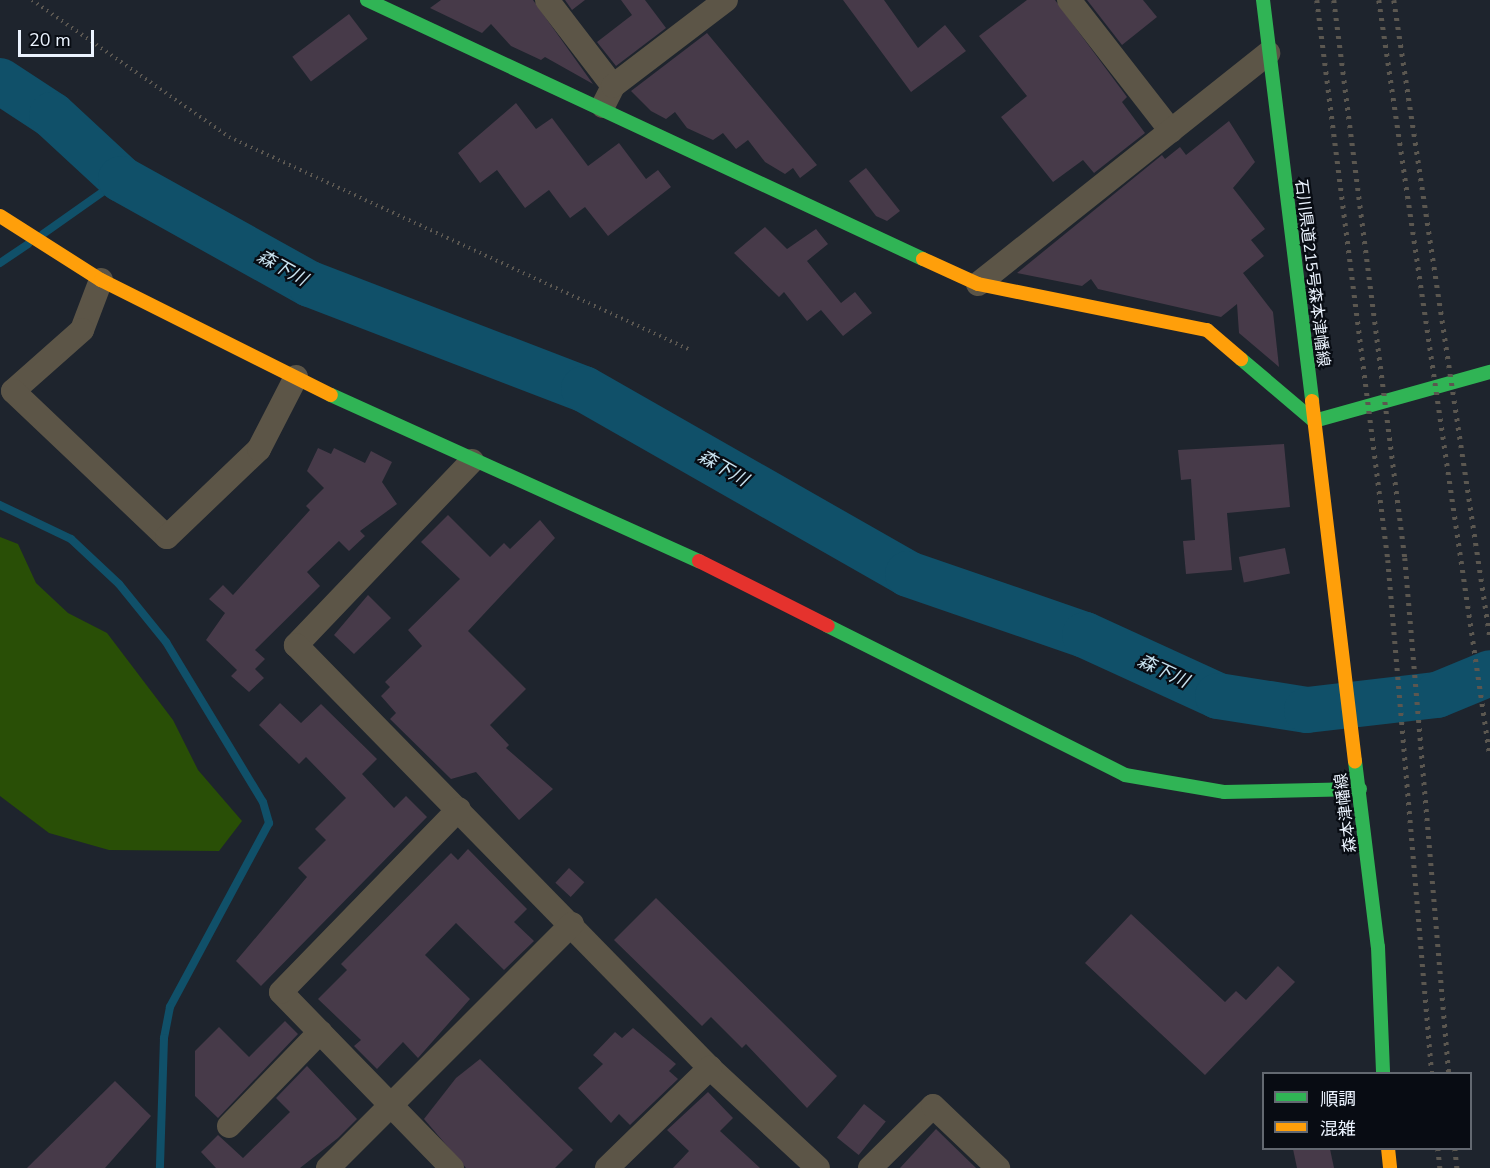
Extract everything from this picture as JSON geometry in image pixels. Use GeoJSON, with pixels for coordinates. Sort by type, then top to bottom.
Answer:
{"type":"FeatureCollection","features":[{"type":"Feature","properties":{"kind":"street"},"geometry":{"type":"LineString","coordinates":[[367,0],[608,96],[978,284],[1206,330],[1314,421],[1490,372]]}},
{"type":"Feature","properties":{"kind":"street"},"geometry":{"type":"LineString","coordinates":[[547,0],[608,96]]}},
{"type":"Feature","properties":{"kind":"street"},"geometry":{"type":"LineString","coordinates":[[608,96],[726,0]]}},
{"type":"Feature","properties":{"kind":"street"},"geometry":{"type":"LineString","coordinates":[[1069,0],[1171,131]]}},
{"type":"Feature","properties":{"kind":"street","name":"石川県道215号森本津幡線"},"geometry":{"type":"LineString","coordinates":[[1263,0],[1330,549]]}},
{"type":"Feature","properties":{"kind":"street"},"geometry":{"type":"LineString","coordinates":[[978,284],[1268,53]]}},
{"type":"Feature","properties":{"kind":"street"},"geometry":{"type":"LineString","coordinates":[[0,216],[101,280],[296,377],[472,461],[632,527],[1125,775],[1224,792],[1360,789]]}},
{"type":"Feature","properties":{"kind":"street"},"geometry":{"type":"LineString","coordinates":[[101,280],[82,330],[13,391],[167,537],[259,449],[296,377]]}},
{"type":"Feature","properties":{"kind":"street"},"geometry":{"type":"LineString","coordinates":[[472,461],[296,645],[572,924],[710,1068],[818,1168]]}},
{"type":"Feature","properties":{"kind":"street","name":"森本津幡線"},"geometry":{"type":"LineString","coordinates":[[1330,549],[1378,947],[1383,1072]]}},
{"type":"Feature","properties":{"kind":"street"},"geometry":{"type":"LineString","coordinates":[[453,1168],[281,992],[459,809]]}},
{"type":"Feature","properties":{"kind":"street"},"geometry":{"type":"LineString","coordinates":[[328,1168],[572,924]]}},
{"type":"Feature","properties":{"kind":"street"},"geometry":{"type":"LineString","coordinates":[[229,1126],[320,1032]]}},
{"type":"Feature","properties":{"kind":"street"},"geometry":{"type":"LineString","coordinates":[[607,1168],[710,1068]]}},
{"type":"Feature","properties":{"kind":"street"},"geometry":{"type":"LineString","coordinates":[[870,1168],[933,1106],[998,1168]]}},
{"type":"Feature","properties":{"kind":"street"},"geometry":{"type":"LineString","coordinates":[[1388,1150],[1390,1168]]}},
{"type":"Feature","properties":{"kind":"path"},"geometry":{"type":"LineString","coordinates":[[32,0],[229,137],[688,349]]}},
{"type":"Feature","properties":{"kind":"green space"},"geometry":{"type":"Polygon","coordinates":[[[0,537],[18,544],[36,583],[68,613],[107,633],[173,720],[198,770],[242,821],[219,851],[109,850],[49,833],[0,796],[0,537]]]}},
{"type":"Feature","properties":{"kind":"building"},"geometry":{"type":"Polygon","coordinates":[[[441,0],[533,0],[593,84],[545,57],[541,60],[511,46],[491,24],[482,33],[430,8],[441,0]]]}},
{"type":"Feature","properties":{"kind":"building"},"geometry":{"type":"Polygon","coordinates":[[[565,0],[585,0],[572,10],[565,0]]]}},
{"type":"Feature","properties":{"kind":"building"},"geometry":{"type":"Polygon","coordinates":[[[621,0],[645,0],[666,28],[616,66],[597,42],[632,15],[621,0]]]}},
{"type":"Feature","properties":{"kind":"building"},"geometry":{"type":"Polygon","coordinates":[[[843,0],[884,0],[918,48],[945,25],[966,51],[911,92],[843,0]]]}},
{"type":"Feature","properties":{"kind":"building"},"geometry":{"type":"Polygon","coordinates":[[[1027,0],[1055,0],[1127,97],[1122,102],[1145,133],[1094,173],[1083,160],[1053,182],[1001,117],[1027,96],[979,36],[1027,0]]]}},
{"type":"Feature","properties":{"kind":"building"},"geometry":{"type":"Polygon","coordinates":[[[1087,0],[1143,0],[1157,17],[1122,45],[1087,0]]]}},
{"type":"Feature","properties":{"kind":"building"},"geometry":{"type":"Polygon","coordinates":[[[349,14],[368,39],[311,81],[292,57],[349,14]]]}},
{"type":"Feature","properties":{"kind":"building"},"geometry":{"type":"Polygon","coordinates":[[[707,33],[817,165],[800,178],[793,168],[785,174],[765,162],[748,140],[736,149],[723,133],[713,140],[687,128],[675,112],[666,119],[651,111],[631,91],[707,33]]]}},
{"type":"Feature","properties":{"kind":"building"},"geometry":{"type":"Polygon","coordinates":[[[516,103],[536,129],[552,118],[588,166],[619,143],[646,179],[658,170],[671,187],[608,236],[585,207],[570,218],[549,190],[525,208],[497,170],[480,183],[458,153],[516,103]]]}},
{"type":"Feature","properties":{"kind":"building"},"geometry":{"type":"Polygon","coordinates":[[[1229,121],[1255,162],[1233,188],[1265,229],[1251,240],[1264,256],[1243,273],[1273,312],[1279,367],[1239,333],[1237,304],[1221,317],[1098,289],[1091,279],[1082,286],[1017,273],[1162,155],[1165,159],[1180,147],[1186,155],[1229,121]]]}},
{"type":"Feature","properties":{"kind":"building"},"geometry":{"type":"Polygon","coordinates":[[[866,168],[900,211],[887,221],[876,216],[849,181],[866,168]]]}},
{"type":"Feature","properties":{"kind":"building"},"geometry":{"type":"Polygon","coordinates":[[[765,227],[787,249],[816,229],[828,244],[807,261],[841,303],[855,292],[872,313],[843,336],[821,310],[807,321],[784,292],[779,297],[734,253],[765,227]]]}},
{"type":"Feature","properties":{"kind":"building"},"geometry":{"type":"Polygon","coordinates":[[[1284,444],[1290,507],[1227,513],[1232,570],[1186,574],[1183,541],[1195,540],[1191,479],[1181,480],[1178,450],[1284,444]]]}},
{"type":"Feature","properties":{"kind":"building"},"geometry":{"type":"Polygon","coordinates":[[[318,448],[331,454],[334,448],[365,463],[371,451],[392,462],[382,482],[397,504],[360,531],[365,536],[349,551],[339,541],[307,572],[320,586],[255,650],[265,659],[255,669],[264,678],[249,692],[231,676],[237,670],[206,640],[225,613],[209,599],[223,585],[233,595],[310,510],[306,506],[324,488],[307,471],[318,448]]]}},
{"type":"Feature","properties":{"kind":"building"},"geometry":{"type":"Polygon","coordinates":[[[448,515],[490,557],[504,543],[510,549],[540,520],[555,538],[468,631],[526,689],[490,725],[509,745],[506,748],[553,789],[519,820],[476,772],[451,779],[390,719],[396,713],[381,696],[390,687],[385,682],[422,646],[408,630],[460,579],[421,542],[448,515]]]}},
{"type":"Feature","properties":{"kind":"building"},"geometry":{"type":"Polygon","coordinates":[[[1285,548],[1290,574],[1244,582],[1239,557],[1285,548]]]}},
{"type":"Feature","properties":{"kind":"building"},"geometry":{"type":"Polygon","coordinates":[[[368,595],[391,618],[354,654],[334,635],[368,595]]]}},
{"type":"Feature","properties":{"kind":"building"},"geometry":{"type":"Polygon","coordinates":[[[280,703],[301,723],[321,704],[377,759],[362,774],[394,808],[406,796],[427,817],[261,986],[236,961],[307,877],[298,868],[326,840],[315,829],[346,798],[306,757],[299,764],[259,725],[280,703]]]}},
{"type":"Feature","properties":{"kind":"building"},"geometry":{"type":"Polygon","coordinates":[[[468,849],[527,909],[514,922],[534,941],[504,970],[456,923],[425,955],[470,999],[418,1058],[403,1042],[377,1069],[354,1046],[361,1040],[318,999],[347,970],[341,964],[451,853],[458,860],[468,849]]]}},
{"type":"Feature","properties":{"kind":"building"},"geometry":{"type":"Polygon","coordinates":[[[569,868],[584,882],[571,897],[555,883],[569,868]]]}},
{"type":"Feature","properties":{"kind":"building"},"geometry":{"type":"Polygon","coordinates":[[[656,898],[837,1076],[807,1108],[746,1044],[742,1048],[711,1017],[702,1026],[614,940],[656,898]]]}},
{"type":"Feature","properties":{"kind":"building"},"geometry":{"type":"Polygon","coordinates":[[[1131,914],[1225,1002],[1236,991],[1246,1000],[1278,966],[1295,982],[1205,1075],[1085,963],[1131,914]]]}},
{"type":"Feature","properties":{"kind":"building"},"geometry":{"type":"Polygon","coordinates":[[[285,1021],[298,1034],[218,1118],[195,1096],[195,1051],[219,1027],[249,1057],[285,1021]]]}},
{"type":"Feature","properties":{"kind":"building"},"geometry":{"type":"Polygon","coordinates":[[[633,1028],[676,1064],[669,1071],[678,1079],[630,1125],[619,1114],[611,1123],[578,1088],[603,1064],[593,1055],[615,1032],[622,1038],[633,1028]]]}},
{"type":"Feature","properties":{"kind":"building"},"geometry":{"type":"Polygon","coordinates":[[[480,1059],[573,1150],[555,1168],[466,1168],[424,1119],[456,1078],[480,1059]]]}},
{"type":"Feature","properties":{"kind":"building"},"geometry":{"type":"Polygon","coordinates":[[[307,1066],[357,1119],[338,1138],[300,1168],[216,1168],[201,1152],[218,1135],[243,1158],[290,1112],[276,1098],[307,1066]]]}},
{"type":"Feature","properties":{"kind":"building"},"geometry":{"type":"Polygon","coordinates":[[[115,1081],[151,1116],[105,1168],[27,1168],[115,1081]]]}},
{"type":"Feature","properties":{"kind":"building"},"geometry":{"type":"Polygon","coordinates":[[[708,1092],[733,1118],[720,1131],[760,1168],[673,1168],[689,1151],[667,1130],[708,1092]]]}},
{"type":"Feature","properties":{"kind":"building"},"geometry":{"type":"Polygon","coordinates":[[[864,1104],[886,1122],[859,1155],[837,1137],[864,1104]]]}},
{"type":"Feature","properties":{"kind":"building"},"geometry":{"type":"Polygon","coordinates":[[[936,1129],[976,1168],[900,1168],[936,1129]]]}},
{"type":"Feature","properties":{"kind":"building"},"geometry":{"type":"Polygon","coordinates":[[[1293,1150],[1330,1150],[1334,1168],[1297,1168],[1293,1150]]]}},
{"type":"Feature","properties":{"kind":"waterway","name":"森下川"},"geometry":{"type":"LineString","coordinates":[[0,81],[52,115],[121,179],[310,284],[584,389],[908,574],[1085,635],[1218,696],[1307,710],[1437,695],[1490,673]]}},
{"type":"Feature","properties":{"kind":"waterway"},"geometry":{"type":"LineString","coordinates":[[43,234],[121,179]]}},
{"type":"Feature","properties":{"kind":"waterway"},"geometry":{"type":"LineString","coordinates":[[0,263],[28,244]]}},
{"type":"Feature","properties":{"kind":"waterway"},"geometry":{"type":"LineString","coordinates":[[0,505],[71,539],[119,584],[166,642],[263,802],[269,823],[170,1007],[164,1038],[160,1168]]}},
{"type":"Feature","properties":{"kind":"railway"},"geometry":{"type":"LineString","coordinates":[[1317,0],[1388,560],[1432,1072]]}},
{"type":"Feature","properties":{"kind":"railway"},"geometry":{"type":"LineString","coordinates":[[1334,0],[1405,558],[1449,1072]]}},
{"type":"Feature","properties":{"kind":"railway"},"geometry":{"type":"LineString","coordinates":[[1379,0],[1490,756]]}},
{"type":"Feature","properties":{"kind":"railway"},"geometry":{"type":"LineString","coordinates":[[1394,0],[1490,637]]}},
{"type":"Feature","properties":{"kind":"railway"},"geometry":{"type":"LineString","coordinates":[[1438,1150],[1440,1168]]}},
{"type":"Feature","properties":{"kind":"railway"},"geometry":{"type":"LineString","coordinates":[[1455,1150],[1457,1168]]}},
{"type":"Feature","properties":{"kind":"traffic: fast"},"geometry":{"type":"LineString","coordinates":[[367,0],[923,259]]}},
{"type":"Feature","properties":{"kind":"traffic: fast"},"geometry":{"type":"LineString","coordinates":[[1263,0],[1312,401]]}},
{"type":"Feature","properties":{"kind":"traffic: fast"},"geometry":{"type":"LineString","coordinates":[[1241,359],[1314,421],[1490,372]]}},
{"type":"Feature","properties":{"kind":"traffic: fast"},"geometry":{"type":"LineString","coordinates":[[331,395],[699,561]]}},
{"type":"Feature","properties":{"kind":"traffic: fast"},"geometry":{"type":"LineString","coordinates":[[828,626],[1125,775],[1224,792],[1360,789]]}},
{"type":"Feature","properties":{"kind":"traffic: fast"},"geometry":{"type":"LineString","coordinates":[[1355,761],[1378,947],[1383,1072]]}},
{"type":"Feature","properties":{"kind":"traffic: slow"},"geometry":{"type":"LineString","coordinates":[[0,216],[101,280],[331,395]]}},
{"type":"Feature","properties":{"kind":"traffic: slow"},"geometry":{"type":"LineString","coordinates":[[923,259],[978,284],[1207,330],[1241,359]]}},
{"type":"Feature","properties":{"kind":"traffic: slow"},"geometry":{"type":"LineString","coordinates":[[1312,401],[1355,761]]}},
{"type":"Feature","properties":{"kind":"traffic: slow"},"geometry":{"type":"LineString","coordinates":[[1388,1150],[1390,1168]]}},
{"type":"Feature","properties":{"kind":"traffic: jam"},"geometry":{"type":"LineString","coordinates":[[699,561],[828,626]]}}]}
